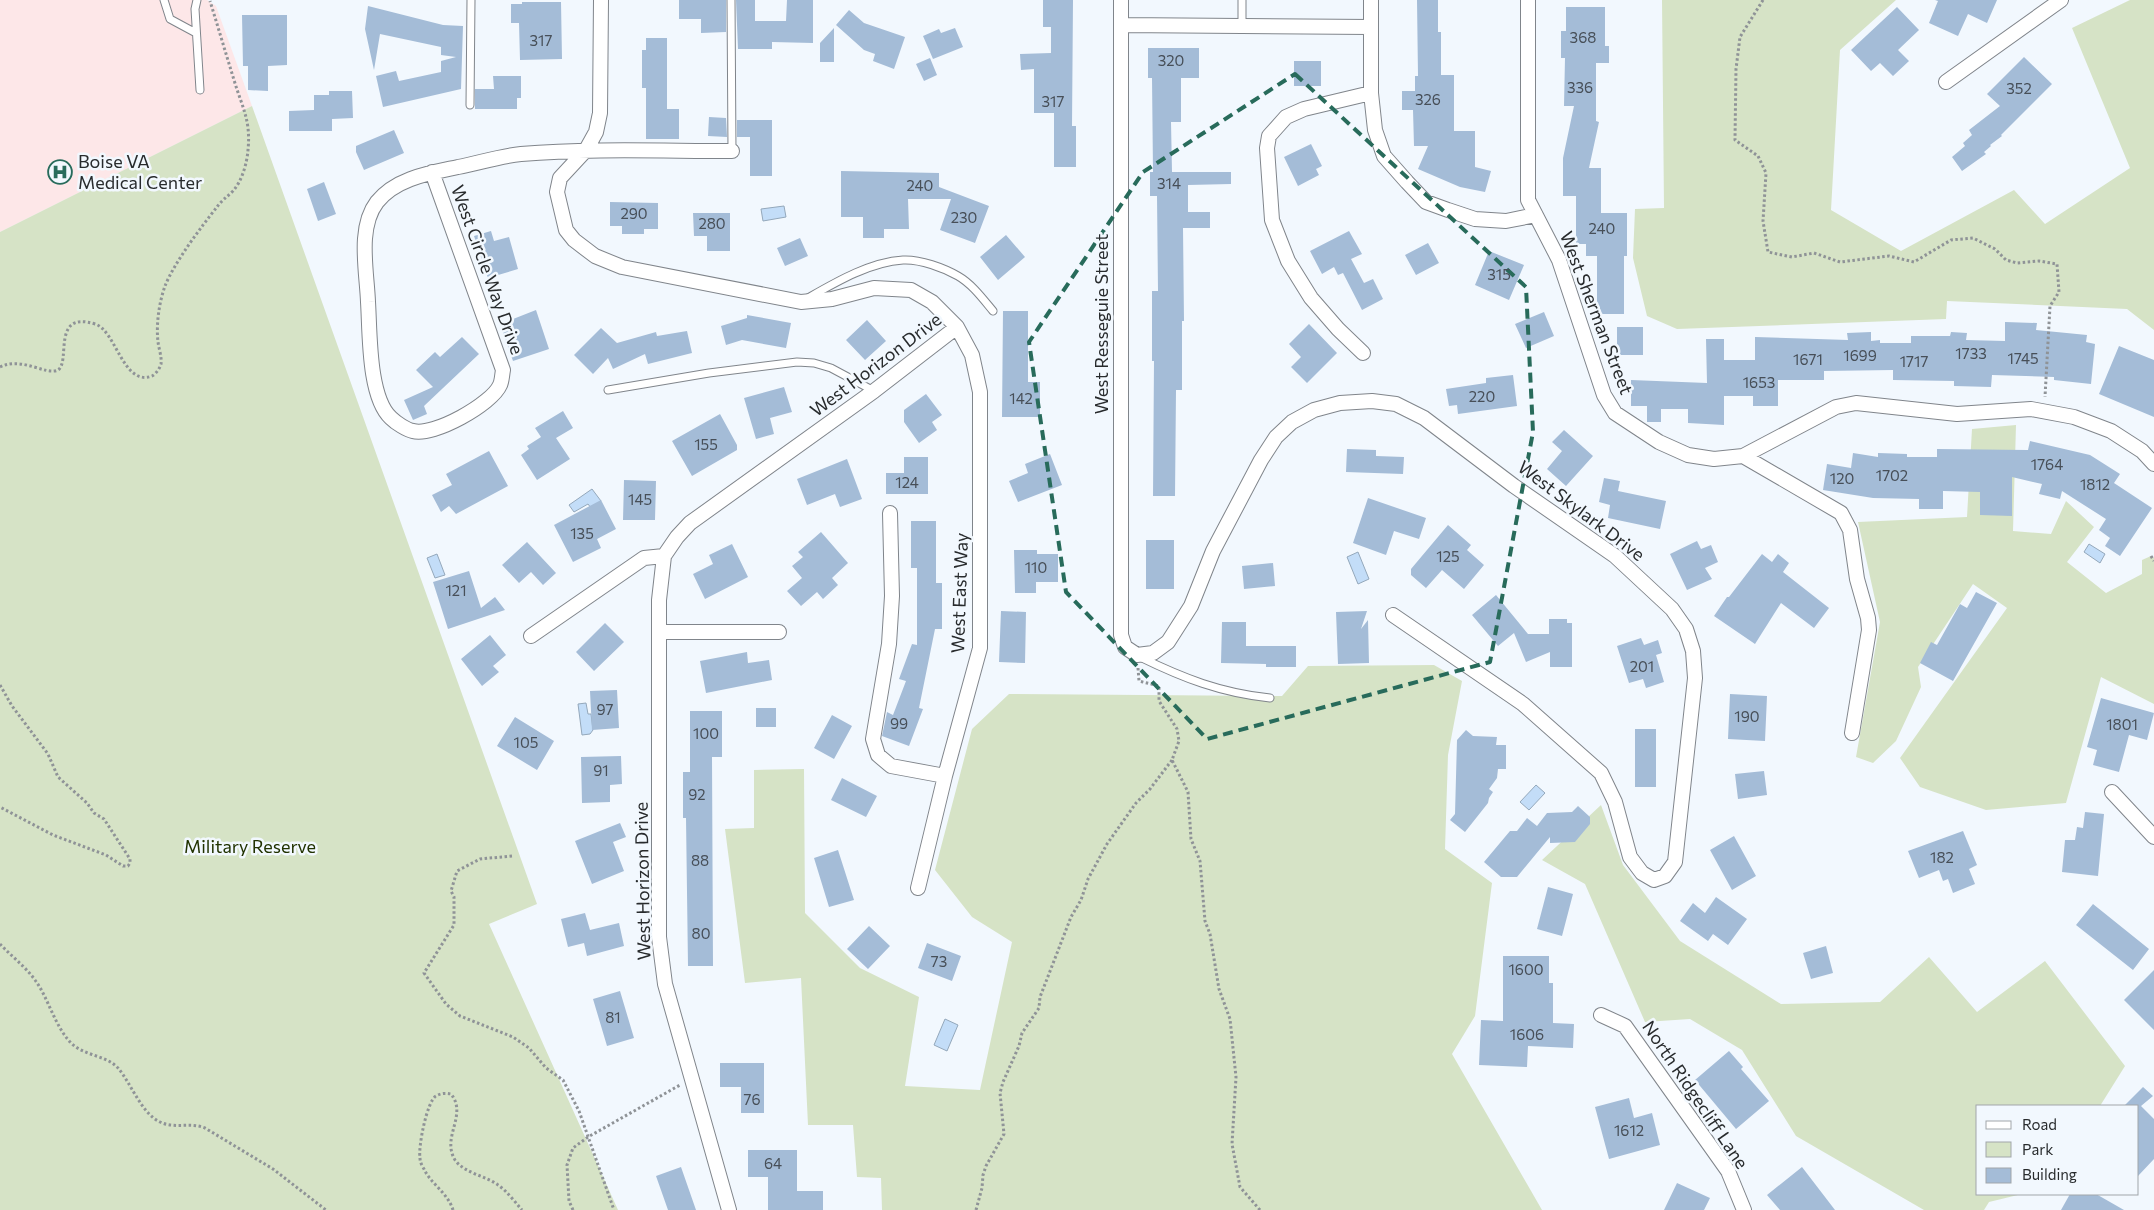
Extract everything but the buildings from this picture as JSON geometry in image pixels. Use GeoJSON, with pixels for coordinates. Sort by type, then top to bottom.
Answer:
{"type":"FeatureCollection","features":[{"type":"Feature","properties":{"kind":"street","name":"West Horizon Drive"},"geometry":{"type":"LineString","coordinates":[[601,0],[600,113],[596,132],[586,150],[560,178],[557,192],[566,230],[574,240],[595,256],[622,266],[801,302],[832,299],[874,288],[911,290],[932,302],[958,327],[874,391],[690,523],[676,537],[664,556],[659,600],[659,937],[666,984],[729,1210]]}},
{"type":"Feature","properties":{"kind":"street","name":"West Resseguie Street"},"geometry":{"type":"LineString","coordinates":[[1121,0],[1121,635],[1125,647],[1137,655]]}},
{"type":"Feature","properties":{"kind":"street"},"geometry":{"type":"LineString","coordinates":[[1372,0],[1372,93],[1375,130],[1384,156],[1426,202],[1476,219],[1506,222],[1536,215]]}},
{"type":"Feature","properties":{"kind":"street","name":"West Sherman Street"},"geometry":{"type":"LineString","coordinates":[[1528,0],[1528,200],[1559,260],[1604,395],[1615,412],[1659,442],[1688,455],[1714,459],[1742,456]]}},
{"type":"Feature","properties":{"kind":"street"},"geometry":{"type":"LineString","coordinates":[[1946,82],[2061,0]]}},
{"type":"Feature","properties":{"kind":"street"},"geometry":{"type":"LineString","coordinates":[[1121,25],[1372,27]]}},
{"type":"Feature","properties":{"kind":"street"},"geometry":{"type":"LineString","coordinates":[[1363,353],[1338,329],[1311,298],[1288,261],[1272,220],[1268,180],[1268,148],[1270,136],[1286,117],[1304,109],[1372,93]]}},
{"type":"Feature","properties":{"kind":"street","name":"West Circle Way Drive"},"geometry":{"type":"LineString","coordinates":[[432,172],[503,370],[500,386],[476,409],[441,428],[414,432],[392,419],[386,413],[377,389],[371,364],[365,243],[368,222],[376,203],[392,186],[432,172],[519,154],[586,150],[732,151]]}},
{"type":"Feature","properties":{"kind":"street","name":"West East Way"},"geometry":{"type":"LineString","coordinates":[[918,888],[945,776],[980,648],[980,392],[972,355],[958,327]]}},
{"type":"Feature","properties":{"kind":"street","name":"West Skylark Drive"},"geometry":{"type":"LineString","coordinates":[[1137,655],[1153,653],[1168,642],[1191,606],[1213,551],[1260,460],[1276,437],[1292,422],[1314,410],[1340,403],[1372,401],[1396,404],[1436,426],[1514,486],[1615,556],[1672,609],[1686,629],[1693,651],[1695,678],[1675,862],[1665,876],[1654,880],[1642,873],[1630,857],[1615,802],[1602,774],[1523,704],[1394,615]]}},
{"type":"Feature","properties":{"kind":"street"},"geometry":{"type":"LineString","coordinates":[[1742,456],[1836,407],[1856,403],[1957,414],[2031,409],[2074,417],[2111,431],[2142,451],[2154,464]]}},
{"type":"Feature","properties":{"kind":"street"},"geometry":{"type":"LineString","coordinates":[[1742,456],[1841,513],[1850,530],[1857,579],[1868,618],[1869,630],[1852,734]]}},
{"type":"Feature","properties":{"kind":"street"},"geometry":{"type":"LineString","coordinates":[[890,513],[892,596],[889,644],[874,739],[878,755],[891,766],[945,776]]}},
{"type":"Feature","properties":{"kind":"street"},"geometry":{"type":"LineString","coordinates":[[530,636],[644,558],[664,556]]}},
{"type":"Feature","properties":{"kind":"street"},"geometry":{"type":"LineString","coordinates":[[659,632],[779,632]]}},
{"type":"Feature","properties":{"kind":"street"},"geometry":{"type":"LineString","coordinates":[[2112,792],[2154,837]]}},
{"type":"Feature","properties":{"kind":"street","name":"North Ridgecliff Lane"},"geometry":{"type":"LineString","coordinates":[[1601,1015],[1625,1026],[1728,1171],[1744,1210]]}},
{"type":"Feature","properties":{"kind":"lane"},"geometry":{"type":"LineString","coordinates":[[164,0],[170,19],[196,33]]}},
{"type":"Feature","properties":{"kind":"lane"},"geometry":{"type":"LineString","coordinates":[[197,0],[195,8],[200,90]]}},
{"type":"Feature","properties":{"kind":"lane"},"geometry":{"type":"LineString","coordinates":[[470,105],[471,0]]}},
{"type":"Feature","properties":{"kind":"lane"},"geometry":{"type":"LineString","coordinates":[[731,0],[732,151]]}},
{"type":"Feature","properties":{"kind":"lane"},"geometry":{"type":"LineString","coordinates":[[1242,0],[1242,27]]}},
{"type":"Feature","properties":{"kind":"lane"},"geometry":{"type":"LineString","coordinates":[[801,302],[831,285],[872,267],[904,260],[929,264],[959,276],[977,292],[993,311]]}},
{"type":"Feature","properties":{"kind":"lane"},"geometry":{"type":"LineString","coordinates":[[608,390],[709,373],[797,362],[814,363],[832,368],[874,391]]}},
{"type":"Feature","properties":{"kind":"lane"},"geometry":{"type":"LineString","coordinates":[[1137,655],[1184,678],[1245,696],[1270,698]]}},
{"type":"Feature","properties":{"kind":"path"},"geometry":{"type":"LineString","coordinates":[[0,367],[17,362],[50,371],[58,370],[63,360],[64,342],[68,330],[74,324],[88,322],[103,328],[133,373],[143,377],[153,376],[162,364],[158,339],[159,308],[166,285],[204,224],[220,202],[234,190],[245,170],[248,150],[246,112],[210,0]]}},
{"type":"Feature","properties":{"kind":"path"},"geometry":{"type":"LineString","coordinates":[[1763,0],[1740,37],[1736,69],[1735,140],[1758,156],[1766,173],[1763,221],[1768,252],[1792,257],[1814,253],[1840,262],[1889,256],[1914,262],[1951,240],[1972,238],[1995,249],[2006,260],[2018,263],[2040,261],[2057,264],[2059,292],[2050,306],[2045,398]]}},
{"type":"Feature","properties":{"kind":"path"},"geometry":{"type":"LineString","coordinates":[[2151,556],[2154,561]]}},
{"type":"Feature","properties":{"kind":"path"},"geometry":{"type":"LineString","coordinates":[[976,1210],[986,1166],[1004,1134],[1000,1093],[1003,1082],[1019,1046],[1022,1033],[1039,1008],[1040,997],[1071,917],[1081,900],[1088,879],[1107,844],[1136,803],[1150,789],[1172,760],[1179,742],[1177,729],[1159,701],[1159,686],[1138,682],[1137,655]]}},
{"type":"Feature","properties":{"kind":"path"},"geometry":{"type":"LineString","coordinates":[[0,685],[12,706],[48,754],[58,777],[87,803],[94,813],[104,819],[130,859],[130,863],[123,866],[106,855],[53,835],[0,807]]}},
{"type":"Feature","properties":{"kind":"path"},"geometry":{"type":"LineString","coordinates":[[1172,760],[1188,792],[1191,839],[1200,861],[1205,920],[1210,934],[1219,989],[1230,1019],[1236,1077],[1232,1144],[1240,1187],[1260,1210]]}},
{"type":"Feature","properties":{"kind":"path"},"geometry":{"type":"LineString","coordinates":[[512,856],[480,859],[457,871],[451,892],[454,897],[454,925],[424,972],[446,1004],[460,1016],[512,1037],[529,1048],[546,1068],[563,1080],[580,1111],[614,1210]]}},
{"type":"Feature","properties":{"kind":"path"},"geometry":{"type":"LineString","coordinates":[[0,944],[36,980],[62,1031],[72,1044],[83,1052],[111,1063],[119,1069],[136,1097],[158,1122],[171,1125],[198,1125],[206,1128],[273,1169],[326,1210]]}},
{"type":"Feature","properties":{"kind":"path"},"geometry":{"type":"LineString","coordinates":[[573,1210],[569,1201],[568,1158],[573,1148],[588,1137],[691,1078]]}},
{"type":"Feature","properties":{"kind":"path"},"geometry":{"type":"LineString","coordinates":[[453,1210],[447,1198],[424,1172],[420,1158],[420,1147],[429,1105],[435,1096],[444,1093],[451,1094],[455,1098],[457,1109],[456,1121],[450,1140],[454,1158],[459,1164],[500,1186],[522,1210]]}},
{"type":"Feature","properties":{"kind":"highlighted area"},"geometry":{"type":"Polygon","coordinates":[[[1295,74],[1526,287],[1533,432],[1490,662],[1207,739],[1066,592],[1029,342],[1143,172],[1295,74]]]}},
{"type":"Feature","properties":{"kind":"shaded area","name":"Boise VA Medical Center"},"geometry":{"type":"Polygon","coordinates":[[[0,0],[207,0],[216,6],[252,106],[0,232],[0,0]]]}},
{"type":"Feature","properties":{"kind":"green space"},"geometry":{"type":"Polygon","coordinates":[[[1662,0],[1896,0],[1840,50],[1831,210],[1901,251],[2014,190],[2045,224],[2130,168],[2072,28],[2130,0],[2154,0],[2154,330],[2127,309],[1947,301],[1946,319],[1677,329],[1647,316],[1633,258],[1635,209],[1664,208],[1662,0]]]}},
{"type":"Feature","properties":{"kind":"green space","name":"Military Reserve"},"geometry":{"type":"Polygon","coordinates":[[[252,106],[537,904],[489,924],[618,1210],[0,1210],[0,232],[252,106]]]}},
{"type":"Feature","properties":{"kind":"green space"},"geometry":{"type":"Polygon","coordinates":[[[2016,425],[2013,531],[2051,534],[2066,501],[2094,527],[2067,562],[2106,593],[2142,574],[2142,560],[2151,556],[2154,558],[2154,704],[2101,677],[2066,803],[1986,810],[1920,787],[1900,758],[2007,608],[1973,584],[1918,667],[1921,687],[1896,741],[1873,763],[1856,757],[1880,622],[1858,522],[1967,517],[1972,429],[2016,425]]]}},
{"type":"Feature","properties":{"kind":"green space"},"geometry":{"type":"Polygon","coordinates":[[[1434,665],[1462,681],[1448,755],[1445,849],[1492,883],[1475,1016],[1452,1054],[1542,1210],[882,1210],[881,1178],[857,1177],[853,1125],[808,1125],[801,978],[745,983],[725,829],[754,828],[754,770],[804,769],[805,913],[860,968],[919,997],[905,1086],[980,1090],[1012,942],[972,917],[935,870],[972,729],[1009,694],[1282,696],[1308,666],[1434,665]]]}},
{"type":"Feature","properties":{"kind":"green space"},"geometry":{"type":"Polygon","coordinates":[[[1601,805],[1623,865],[1680,941],[1781,1004],[1880,1002],[1929,957],[1977,1012],[2045,961],[2125,1066],[2101,1105],[1976,1105],[1976,1195],[2018,1195],[1989,1202],[1984,1210],[1924,1210],[1796,1136],[1742,1050],[1690,1019],[1645,1022],[1585,884],[1542,860],[1601,805]]]}},
{"type":"Feature","properties":{"kind":"water"},"geometry":{"type":"Polygon","coordinates":[[[784,206],[786,217],[763,221],[761,209],[784,206]]]}},
{"type":"Feature","properties":{"kind":"water"},"geometry":{"type":"Polygon","coordinates":[[[592,489],[601,501],[591,508],[588,504],[574,512],[569,505],[592,489]]]}},
{"type":"Feature","properties":{"kind":"water"},"geometry":{"type":"Polygon","coordinates":[[[2089,544],[2105,554],[2100,563],[2084,552],[2089,544]]]}},
{"type":"Feature","properties":{"kind":"water"},"geometry":{"type":"Polygon","coordinates":[[[1358,552],[1369,579],[1358,584],[1347,557],[1358,552]]]}},
{"type":"Feature","properties":{"kind":"water"},"geometry":{"type":"Polygon","coordinates":[[[437,554],[445,575],[435,578],[427,558],[437,554]]]}},
{"type":"Feature","properties":{"kind":"water"},"geometry":{"type":"Polygon","coordinates":[[[586,703],[588,714],[591,714],[593,730],[590,734],[582,735],[578,704],[586,703]]]}},
{"type":"Feature","properties":{"kind":"water"},"geometry":{"type":"Polygon","coordinates":[[[1536,785],[1545,793],[1529,810],[1520,802],[1536,785]]]}},
{"type":"Feature","properties":{"kind":"water"},"geometry":{"type":"Polygon","coordinates":[[[945,1019],[958,1025],[947,1051],[934,1045],[945,1019]]]}},
{"type":"Feature","properties":{"kind":"place","name":"Boise VA Medical Center"},"geometry":{"type":"Point","coordinates":[60,172]}}]}
